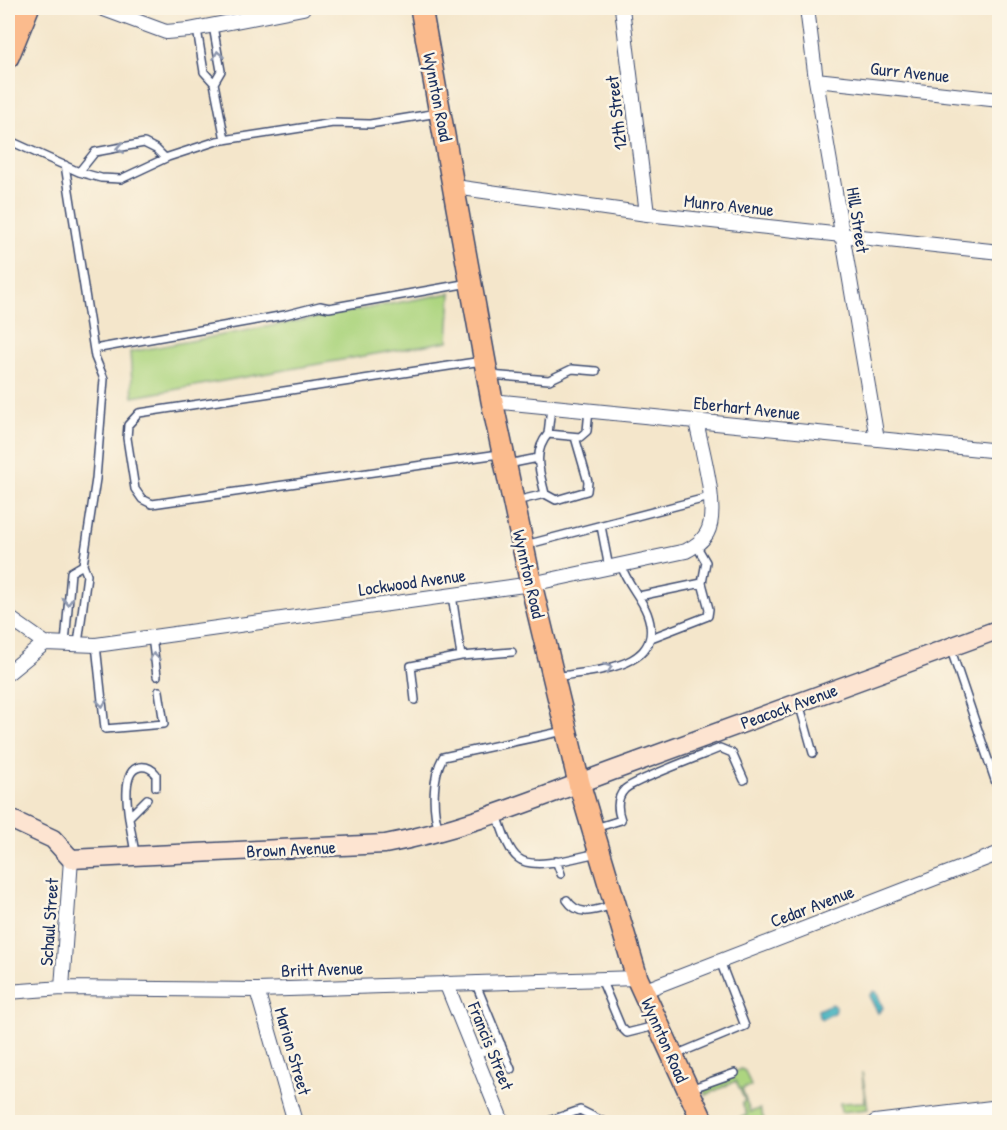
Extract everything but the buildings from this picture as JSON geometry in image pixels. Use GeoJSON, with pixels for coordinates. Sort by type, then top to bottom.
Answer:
{"type":"FeatureCollection","features":[{"type":"Feature","properties":{"kind":"main road"},"geometry":{"type":"LineString","coordinates":[[8,57],[27,8]]}},
{"type":"Feature","properties":{"kind":"main road","name":"Wynnton Road"},"geometry":{"type":"LineString","coordinates":[[421,8],[504,459],[531,584],[579,783],[640,984],[703,1122]]}},
{"type":"Feature","properties":{"kind":"street"},"geometry":{"type":"LineString","coordinates":[[101,8],[166,32],[196,29],[303,8]]}},
{"type":"Feature","properties":{"kind":"street","name":"12th Street"},"geometry":{"type":"LineString","coordinates":[[622,8],[647,214]]}},
{"type":"Feature","properties":{"kind":"street","name":"Hill Street"},"geometry":{"type":"LineString","coordinates":[[807,8],[816,80],[877,439]]}},
{"type":"Feature","properties":{"kind":"street","name":"Gurr Avenue"},"geometry":{"type":"LineString","coordinates":[[816,80],[999,100]]}},
{"type":"Feature","properties":{"kind":"street","name":"Munro Avenue"},"geometry":{"type":"LineString","coordinates":[[455,187],[647,214],[999,252]]}},
{"type":"Feature","properties":{"kind":"street","name":"Eberhart Avenue"},"geometry":{"type":"LineString","coordinates":[[492,400],[999,451]]}},
{"type":"Feature","properties":{"kind":"street"},"geometry":{"type":"LineString","coordinates":[[696,421],[712,513],[708,531],[696,545]]}},
{"type":"Feature","properties":{"kind":"street","name":"Lockwood Avenue"},"geometry":{"type":"LineString","coordinates":[[45,643],[96,645],[531,584],[686,551],[696,545]]}},
{"type":"Feature","properties":{"kind":"street"},"geometry":{"type":"LineString","coordinates":[[8,617],[45,643],[8,673]]}},
{"type":"Feature","properties":{"kind":"street","name":"Peacock Avenue"},"geometry":{"type":"LineString","coordinates":[[579,783],[999,629]]}},
{"type":"Feature","properties":{"kind":"street","name":"Brown Avenue"},"geometry":{"type":"LineString","coordinates":[[71,859],[385,844],[440,832],[579,783]]}},
{"type":"Feature","properties":{"kind":"street"},"geometry":{"type":"LineString","coordinates":[[8,818],[53,838],[71,859]]}},
{"type":"Feature","properties":{"kind":"street","name":"Cedar Avenue"},"geometry":{"type":"LineString","coordinates":[[640,984],[720,961],[998,853]]}},
{"type":"Feature","properties":{"kind":"street","name":"Schaul Street"},"geometry":{"type":"LineString","coordinates":[[62,988],[71,859]]}},
{"type":"Feature","properties":{"kind":"street","name":"Britt Avenue"},"geometry":{"type":"LineString","coordinates":[[8,992],[62,988],[257,990],[601,979],[640,984]]}},
{"type":"Feature","properties":{"kind":"street","name":"Francis Street"},"geometry":{"type":"LineString","coordinates":[[446,983],[502,1122]]}},
{"type":"Feature","properties":{"kind":"street","name":"Marion Street"},"geometry":{"type":"LineString","coordinates":[[257,990],[295,1122]]}},
{"type":"Feature","properties":{"kind":"street"},"geometry":{"type":"LineString","coordinates":[[875,1122],[999,1107]]}},
{"type":"Feature","properties":{"kind":"lane"},"geometry":{"type":"LineString","coordinates":[[213,26],[221,71],[214,83]]}},
{"type":"Feature","properties":{"kind":"lane"},"geometry":{"type":"LineString","coordinates":[[196,29],[204,72],[214,83],[225,140]]}},
{"type":"Feature","properties":{"kind":"lane"},"geometry":{"type":"LineString","coordinates":[[8,140],[79,172],[101,178],[121,179],[165,158],[225,140],[333,123],[370,124],[441,112]]}},
{"type":"Feature","properties":{"kind":"lane"},"geometry":{"type":"LineString","coordinates":[[79,172],[95,152],[144,143],[152,146],[165,158]]}},
{"type":"Feature","properties":{"kind":"lane"},"geometry":{"type":"LineString","coordinates":[[65,165],[94,349],[104,379],[96,479],[83,565],[87,575],[71,644]]}},
{"type":"Feature","properties":{"kind":"lane"},"geometry":{"type":"LineString","coordinates":[[94,349],[285,315],[320,306],[329,308],[471,282]]}},
{"type":"Feature","properties":{"kind":"lane"},"geometry":{"type":"LineString","coordinates":[[538,458],[504,459],[152,504],[142,499],[135,489],[127,438],[128,425],[139,413],[486,368],[549,380],[572,369],[596,371]]}},
{"type":"Feature","properties":{"kind":"lane"},"geometry":{"type":"LineString","coordinates":[[545,494],[538,458],[541,442],[548,434],[551,406]]}},
{"type":"Feature","properties":{"kind":"lane"},"geometry":{"type":"LineString","coordinates":[[548,434],[580,437],[587,431],[590,410]]}},
{"type":"Feature","properties":{"kind":"lane"},"geometry":{"type":"LineString","coordinates":[[513,502],[545,494],[556,500],[587,491],[588,482],[575,437]]}},
{"type":"Feature","properties":{"kind":"lane"},"geometry":{"type":"LineString","coordinates":[[523,546],[710,497]]}},
{"type":"Feature","properties":{"kind":"lane"},"geometry":{"type":"LineString","coordinates":[[554,678],[602,671],[642,655],[651,638],[650,624],[639,596],[615,567],[601,526]]}},
{"type":"Feature","properties":{"kind":"lane"},"geometry":{"type":"LineString","coordinates":[[651,638],[708,616],[709,609],[702,583],[706,562],[696,545]]}},
{"type":"Feature","properties":{"kind":"lane"},"geometry":{"type":"LineString","coordinates":[[71,644],[71,572],[83,565]]}},
{"type":"Feature","properties":{"kind":"lane"},"geometry":{"type":"LineString","coordinates":[[639,596],[702,583]]}},
{"type":"Feature","properties":{"kind":"lane"},"geometry":{"type":"LineString","coordinates":[[452,595],[461,656]]}},
{"type":"Feature","properties":{"kind":"lane"},"geometry":{"type":"LineString","coordinates":[[152,637],[157,676]]}},
{"type":"Feature","properties":{"kind":"lane"},"geometry":{"type":"LineString","coordinates":[[96,645],[105,729],[164,724],[159,690]]}},
{"type":"Feature","properties":{"kind":"lane"},"geometry":{"type":"LineString","coordinates":[[950,647],[999,795]]}},
{"type":"Feature","properties":{"kind":"lane"},"geometry":{"type":"LineString","coordinates":[[415,700],[411,666],[461,656],[512,652]]}},
{"type":"Feature","properties":{"kind":"lane"},"geometry":{"type":"LineString","coordinates":[[799,703],[813,753]]}},
{"type":"Feature","properties":{"kind":"lane"},"geometry":{"type":"LineString","coordinates":[[440,832],[435,806],[437,767],[443,757],[566,730]]}},
{"type":"Feature","properties":{"kind":"lane"},"geometry":{"type":"LineString","coordinates":[[593,829],[621,820],[618,810],[619,800],[630,786],[720,748],[732,753],[744,780]]}},
{"type":"Feature","properties":{"kind":"lane"},"geometry":{"type":"LineString","coordinates":[[136,856],[125,784],[130,772],[137,768],[152,769],[158,781],[156,787]]}},
{"type":"Feature","properties":{"kind":"lane"},"geometry":{"type":"LineString","coordinates":[[130,816],[147,799]]}},
{"type":"Feature","properties":{"kind":"lane"},"geometry":{"type":"LineString","coordinates":[[496,813],[516,857],[525,863],[537,864],[600,853]]}},
{"type":"Feature","properties":{"kind":"lane"},"geometry":{"type":"LineString","coordinates":[[556,861],[561,873]]}},
{"type":"Feature","properties":{"kind":"lane"},"geometry":{"type":"LineString","coordinates":[[567,900],[573,908],[586,912],[615,905]]}},
{"type":"Feature","properties":{"kind":"lane"},"geometry":{"type":"LineString","coordinates":[[673,1056],[745,1026],[720,961]]}},
{"type":"Feature","properties":{"kind":"lane"},"geometry":{"type":"LineString","coordinates":[[601,979],[621,1027],[627,1033],[643,1031],[658,1024]]}},
{"type":"Feature","properties":{"kind":"lane"},"geometry":{"type":"LineString","coordinates":[[475,982],[511,1069]]}},
{"type":"Feature","properties":{"kind":"lane"},"geometry":{"type":"LineString","coordinates":[[475,1055],[501,1044]]}},
{"type":"Feature","properties":{"kind":"lane"},"geometry":{"type":"LineString","coordinates":[[688,1090],[735,1073]]}},
{"type":"Feature","properties":{"kind":"lane"},"geometry":{"type":"LineString","coordinates":[[546,1122],[580,1110],[604,1122]]}},
{"type":"Feature","properties":{"kind":"green space"},"geometry":{"type":"Polygon","coordinates":[[[451,293],[448,341],[133,397],[130,352],[451,293]]]}},
{"type":"Feature","properties":{"kind":"green space"},"geometry":{"type":"Polygon","coordinates":[[[741,1069],[745,1071],[751,1086],[742,1089],[750,1112],[760,1109],[765,1122],[734,1120],[747,1115],[742,1103],[745,1101],[736,1081],[706,1095],[703,1088],[711,1081],[741,1069]]]}},
{"type":"Feature","properties":{"kind":"green space"},"geometry":{"type":"Polygon","coordinates":[[[862,1072],[868,1109],[841,1112],[840,1103],[865,1102],[862,1072]]]}},
{"type":"Feature","properties":{"kind":"water"},"geometry":{"type":"Polygon","coordinates":[[[874,991],[883,1008],[878,1013],[869,996],[874,991]]]}},
{"type":"Feature","properties":{"kind":"water"},"geometry":{"type":"Polygon","coordinates":[[[831,1004],[836,1006],[834,1013],[822,1019],[819,1017],[818,1010],[831,1004]]]}}]}
